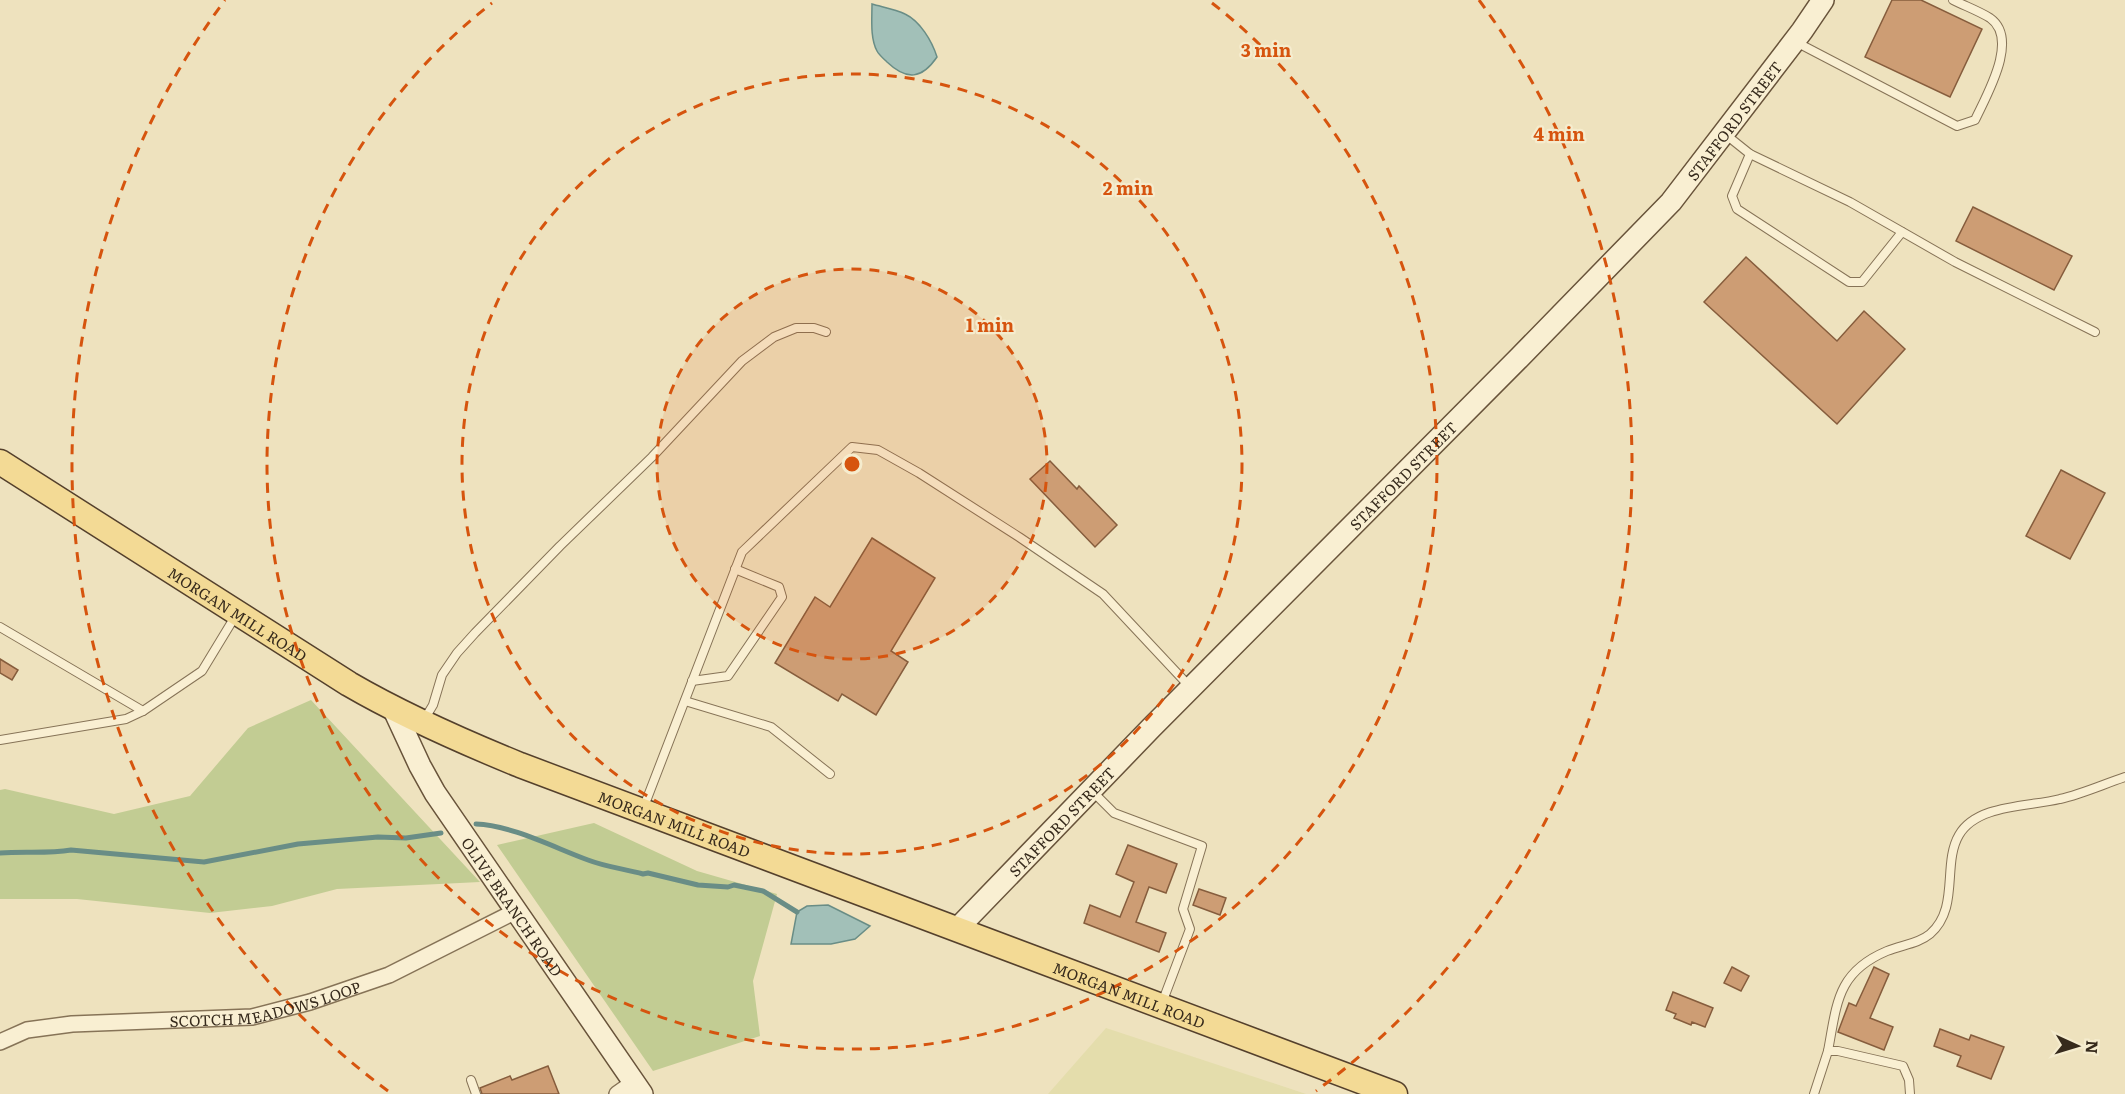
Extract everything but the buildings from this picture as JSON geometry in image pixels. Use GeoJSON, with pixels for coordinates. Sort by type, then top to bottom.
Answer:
{"type":"FeatureCollection","features":[{"type":"Feature","properties":{"kind":"main road","name":"MORGAN MILL ROAD"},"geometry":{"type":"LineString","coordinates":[[0,462],[349,684],[422,723],[509,760],[642,811],[1395,1094]]}},
{"type":"Feature","properties":{"kind":"street","name":"STAFFORD STREET"},"geometry":{"type":"LineString","coordinates":[[957,929],[1191,688],[1671,202],[1823,0]]}},
{"type":"Feature","properties":{"kind":"street","name":"OLIVE BRANCH ROAD"},"geometry":{"type":"LineString","coordinates":[[394,710],[435,793],[516,911],[631,1090]]}},
{"type":"Feature","properties":{"kind":"street","name":"SCOTCH MEADOWS LOOP"},"geometry":{"type":"LineString","coordinates":[[0,1042],[27,1030],[72,1024],[252,1017],[309,1002],[389,975],[516,911]]}},
{"type":"Feature","properties":{"kind":"lane"},"geometry":{"type":"LineString","coordinates":[[1794,41],[1957,126],[1975,120],[2003,53],[2000,32],[1992,19],[1953,0]]}},
{"type":"Feature","properties":{"kind":"lane"},"geometry":{"type":"LineString","coordinates":[[1724,133],[1750,154],[1850,202],[1955,262],[2096,332]]}},
{"type":"Feature","properties":{"kind":"lane"},"geometry":{"type":"LineString","coordinates":[[1750,154],[1732,196],[1737,209],[1849,282],[1862,282],[1902,232]]}},
{"type":"Feature","properties":{"kind":"lane"},"geometry":{"type":"LineString","coordinates":[[422,723],[433,705],[442,675],[457,653],[560,546],[652,457],[742,361],[774,337],[796,328],[814,328],[826,332]]}},
{"type":"Feature","properties":{"kind":"lane"},"geometry":{"type":"LineString","coordinates":[[642,811],[742,552],[852,447],[878,450],[919,473],[1103,594],[1191,688]]}},
{"type":"Feature","properties":{"kind":"lane"},"geometry":{"type":"LineString","coordinates":[[692,681],[728,676],[782,597],[779,587],[735,569]]}},
{"type":"Feature","properties":{"kind":"lane"},"geometry":{"type":"LineString","coordinates":[[0,740],[126,719],[143,711],[202,671],[237,614]]}},
{"type":"Feature","properties":{"kind":"lane"},"geometry":{"type":"LineString","coordinates":[[0,627],[143,711]]}},
{"type":"Feature","properties":{"kind":"lane"},"geometry":{"type":"LineString","coordinates":[[684,701],[771,727],[830,774]]}},
{"type":"Feature","properties":{"kind":"lane"},"geometry":{"type":"LineString","coordinates":[[1814,1094],[1828,1051],[1839,993],[1859,968],[1886,951],[1921,940],[1931,934],[1943,916],[1950,895],[1954,850],[1959,835],[1982,816],[2002,808],[2060,799],[2125,777]]}},
{"type":"Feature","properties":{"kind":"lane"},"geometry":{"type":"LineString","coordinates":[[1091,790],[1114,813],[1202,846],[1183,909],[1190,929],[1161,1006]]}},
{"type":"Feature","properties":{"kind":"lane"},"geometry":{"type":"LineString","coordinates":[[1828,1051],[1859,1055],[1903,1066],[1909,1080],[1910,1094]]}},
{"type":"Feature","properties":{"kind":"lane"},"geometry":{"type":"LineString","coordinates":[[471,1080],[476,1094]]}},
{"type":"Feature","properties":{"kind":"shaded area"},"geometry":{"type":"Polygon","coordinates":[[[1106,1028],[1306,1094],[1048,1094],[1106,1028]]]}},
{"type":"Feature","properties":{"kind":"green space"},"geometry":{"type":"Polygon","coordinates":[[[311,700],[480,882],[337,889],[272,906],[210,913],[77,899],[0,899],[0,790],[5,789],[114,814],[190,796],[248,728],[311,700]]]}},
{"type":"Feature","properties":{"kind":"green space"},"geometry":{"type":"Polygon","coordinates":[[[594,823],[697,871],[777,894],[753,981],[760,1036],[653,1071],[497,845],[594,823]]]}},
{"type":"Feature","properties":{"kind":"water"},"geometry":{"type":"Polygon","coordinates":[[[872,4],[905,14],[920,26],[929,38],[937,57],[926,70],[908,75],[894,68],[879,54],[872,34],[872,4]]]}},
{"type":"Feature","properties":{"kind":"water"},"geometry":{"type":"Polygon","coordinates":[[[828,905],[870,926],[855,939],[831,944],[791,944],[797,912],[807,906],[828,905]]]}},
{"type":"Feature","properties":{"kind":"waterway"},"geometry":{"type":"LineString","coordinates":[[476,824],[504,828],[588,860],[643,874],[648,873],[698,885],[728,887],[734,885],[763,891],[797,912]]}},
{"type":"Feature","properties":{"kind":"waterway"},"geometry":{"type":"LineString","coordinates":[[0,853],[71,850],[204,862],[298,844],[378,837],[406,838],[441,833]]}}]}
